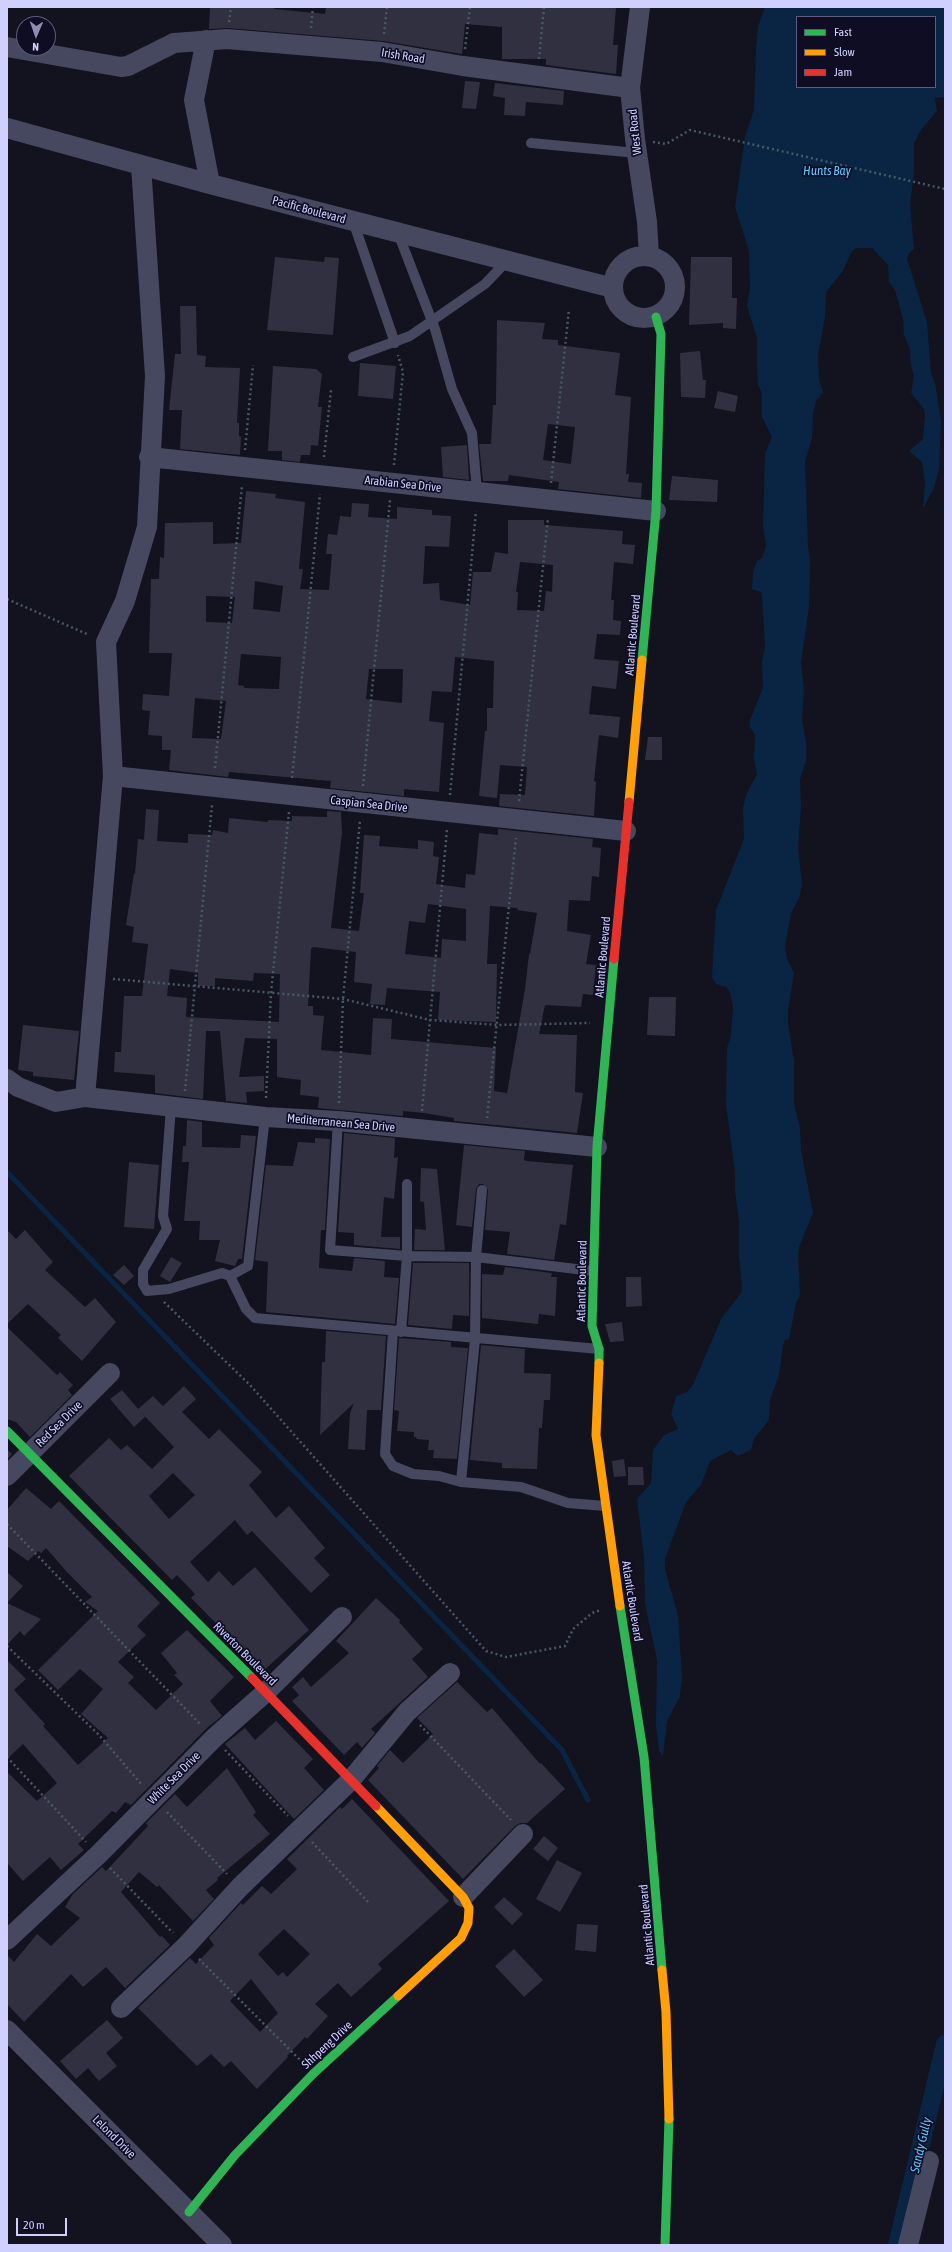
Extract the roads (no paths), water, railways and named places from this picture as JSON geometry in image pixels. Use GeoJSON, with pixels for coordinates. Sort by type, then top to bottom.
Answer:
{"type":"FeatureCollection","features":[{"type":"Feature","properties":{"kind":"street","name":"West Road"},"geometry":{"type":"LineString","coordinates":[[640,7],[630,88],[636,146],[647,222],[649,256]]}},
{"type":"Feature","properties":{"kind":"street","name":"Irish Road"},"geometry":{"type":"LineString","coordinates":[[7,47],[121,67],[128,66],[174,43],[227,38],[382,52],[463,66],[630,88]]}},
{"type":"Feature","properties":{"kind":"street"},"geometry":{"type":"LineString","coordinates":[[206,40],[194,100],[210,184]]}},
{"type":"Feature","properties":{"kind":"street","name":"Pacific Boulevard"},"geometry":{"type":"LineString","coordinates":[[7,128],[210,184],[612,288]]}},
{"type":"Feature","properties":{"kind":"street"},"geometry":{"type":"LineString","coordinates":[[85,1097],[113,776],[106,642],[125,601],[147,527],[149,457],[155,376],[141,165]]}},
{"type":"Feature","properties":{"kind":"street"},"geometry":{"type":"LineString","coordinates":[[638,256],[649,256],[658,259],[671,271],[676,288],[670,305],[656,316],[646,319],[627,314],[614,298],[612,288],[614,278],[619,268],[628,260],[638,256]]}},
{"type":"Feature","properties":{"kind":"street","name":"Atlantic Boulevard"},"geometry":{"type":"LineString","coordinates":[[656,316],[662,334],[656,511],[597,1147],[592,1326],[599,1350],[596,1435],[605,1506],[644,1758],[666,2012],[670,2128],[665,2245]]}},
{"type":"Feature","properties":{"kind":"street","name":"Arabian Sea Drive"},"geometry":{"type":"LineString","coordinates":[[149,457],[656,511]]}},
{"type":"Feature","properties":{"kind":"street","name":"Caspian Sea Drive"},"geometry":{"type":"LineString","coordinates":[[113,776],[626,831]]}},
{"type":"Feature","properties":{"kind":"street","name":"Mediterranean Sea Drive"},"geometry":{"type":"LineString","coordinates":[[7,1079],[18,1087],[56,1102],[85,1097],[265,1117],[338,1121],[597,1147]]}},
{"type":"Feature","properties":{"kind":"street","name":"Red Sea Drive"},"geometry":{"type":"LineString","coordinates":[[7,1476],[110,1373]]}},
{"type":"Feature","properties":{"kind":"street","name":"Riverton Boulevard"},"geometry":{"type":"LineString","coordinates":[[7,1431],[266,1692],[463,1897]]}},
{"type":"Feature","properties":{"kind":"street","name":"White Sea Drive"},"geometry":{"type":"LineString","coordinates":[[7,1940],[98,1855],[214,1738],[266,1692],[342,1617]]}},
{"type":"Feature","properties":{"kind":"street"},"geometry":{"type":"LineString","coordinates":[[121,2008],[186,1946],[240,1887],[350,1781],[407,1712],[450,1673]]}},
{"type":"Feature","properties":{"kind":"street"},"geometry":{"type":"LineString","coordinates":[[463,1897],[523,1834]]}},
{"type":"Feature","properties":{"kind":"street","name":"Shhpeng Drive"},"geometry":{"type":"LineString","coordinates":[[189,2212],[235,2155],[313,2074],[461,1938],[468,1924],[469,1908],[463,1897]]}},
{"type":"Feature","properties":{"kind":"street","name":"Lelond Drive"},"geometry":{"type":"LineString","coordinates":[[7,2030],[222,2245]]}},
{"type":"Feature","properties":{"kind":"street"},"geometry":{"type":"LineString","coordinates":[[908,2245],[929,2160]]}},
{"type":"Feature","properties":{"kind":"lane"},"geometry":{"type":"LineString","coordinates":[[531,143],[636,146]]}},
{"type":"Feature","properties":{"kind":"lane"},"geometry":{"type":"LineString","coordinates":[[353,221],[395,343]]}},
{"type":"Feature","properties":{"kind":"lane"},"geometry":{"type":"LineString","coordinates":[[398,233],[432,322],[452,389],[472,433],[477,492]]}},
{"type":"Feature","properties":{"kind":"lane"},"geometry":{"type":"LineString","coordinates":[[353,357],[395,343],[432,322],[485,284],[507,261]]}},
{"type":"Feature","properties":{"kind":"lane"},"geometry":{"type":"LineString","coordinates":[[177,1107],[163,1216],[167,1229],[143,1270],[143,1284],[147,1290],[152,1291],[169,1289],[222,1273],[230,1276],[246,1309],[255,1318],[599,1350]]}},
{"type":"Feature","properties":{"kind":"lane"},"geometry":{"type":"LineString","coordinates":[[230,1276],[248,1266],[265,1117]]}},
{"type":"Feature","properties":{"kind":"lane"},"geometry":{"type":"LineString","coordinates":[[338,1121],[330,1250],[407,1256],[476,1257],[594,1271]]}},
{"type":"Feature","properties":{"kind":"lane"},"geometry":{"type":"LineString","coordinates":[[406,1184],[407,1256],[397,1331],[385,1454],[393,1466],[413,1474],[439,1476],[460,1482],[521,1487],[568,1503],[605,1506]]}},
{"type":"Feature","properties":{"kind":"lane"},"geometry":{"type":"LineString","coordinates":[[460,1482],[474,1339],[476,1257],[482,1190]]}},
{"type":"Feature","properties":{"kind":"water","name":"Hunts Bay"},"geometry":{"type":"Polygon","coordinates":[[[765,7],[945,7],[945,97],[935,98],[937,111],[921,130],[914,143],[914,173],[910,204],[914,249],[909,253],[907,259],[927,322],[931,374],[935,383],[941,421],[939,469],[934,488],[923,508],[925,483],[922,462],[910,452],[910,450],[923,439],[925,415],[924,409],[911,393],[914,376],[911,365],[910,349],[904,335],[903,319],[895,290],[889,282],[888,265],[872,248],[857,248],[852,251],[843,271],[826,292],[825,317],[818,355],[819,379],[823,392],[816,401],[813,413],[812,438],[805,462],[810,561],[809,607],[801,662],[804,690],[802,719],[806,742],[806,761],[800,779],[801,806],[798,848],[802,885],[799,898],[791,913],[785,947],[787,959],[794,973],[788,1011],[788,1025],[794,1060],[794,1104],[800,1128],[801,1150],[813,1213],[799,1247],[798,1258],[800,1295],[796,1303],[789,1339],[785,1340],[783,1345],[779,1375],[770,1400],[769,1420],[754,1439],[751,1450],[738,1456],[731,1450],[710,1461],[701,1485],[686,1502],[665,1559],[665,1569],[678,1616],[682,1677],[680,1696],[667,1721],[663,1756],[659,1751],[656,1725],[657,1660],[645,1604],[644,1558],[637,1499],[651,1483],[653,1450],[664,1435],[678,1429],[671,1414],[676,1396],[687,1392],[693,1385],[721,1319],[741,1293],[742,1287],[735,1173],[726,1104],[727,1048],[731,1035],[733,1007],[730,992],[726,987],[716,984],[712,977],[716,910],[744,839],[743,808],[746,795],[757,774],[754,759],[755,735],[750,727],[750,720],[763,688],[762,661],[765,648],[761,592],[752,589],[753,573],[757,561],[762,558],[766,546],[763,525],[765,453],[772,437],[762,417],[762,393],[758,385],[757,338],[747,306],[750,288],[749,251],[735,207],[745,137],[754,110],[758,27],[765,7]]]}},
{"type":"Feature","properties":{"kind":"waterway"},"geometry":{"type":"LineString","coordinates":[[7,1172],[562,1750],[588,1800]]}},
{"type":"Feature","properties":{"kind":"waterway","name":"Sandy Gully"},"geometry":{"type":"LineString","coordinates":[[897,2245],[945,2044]]}}]}
